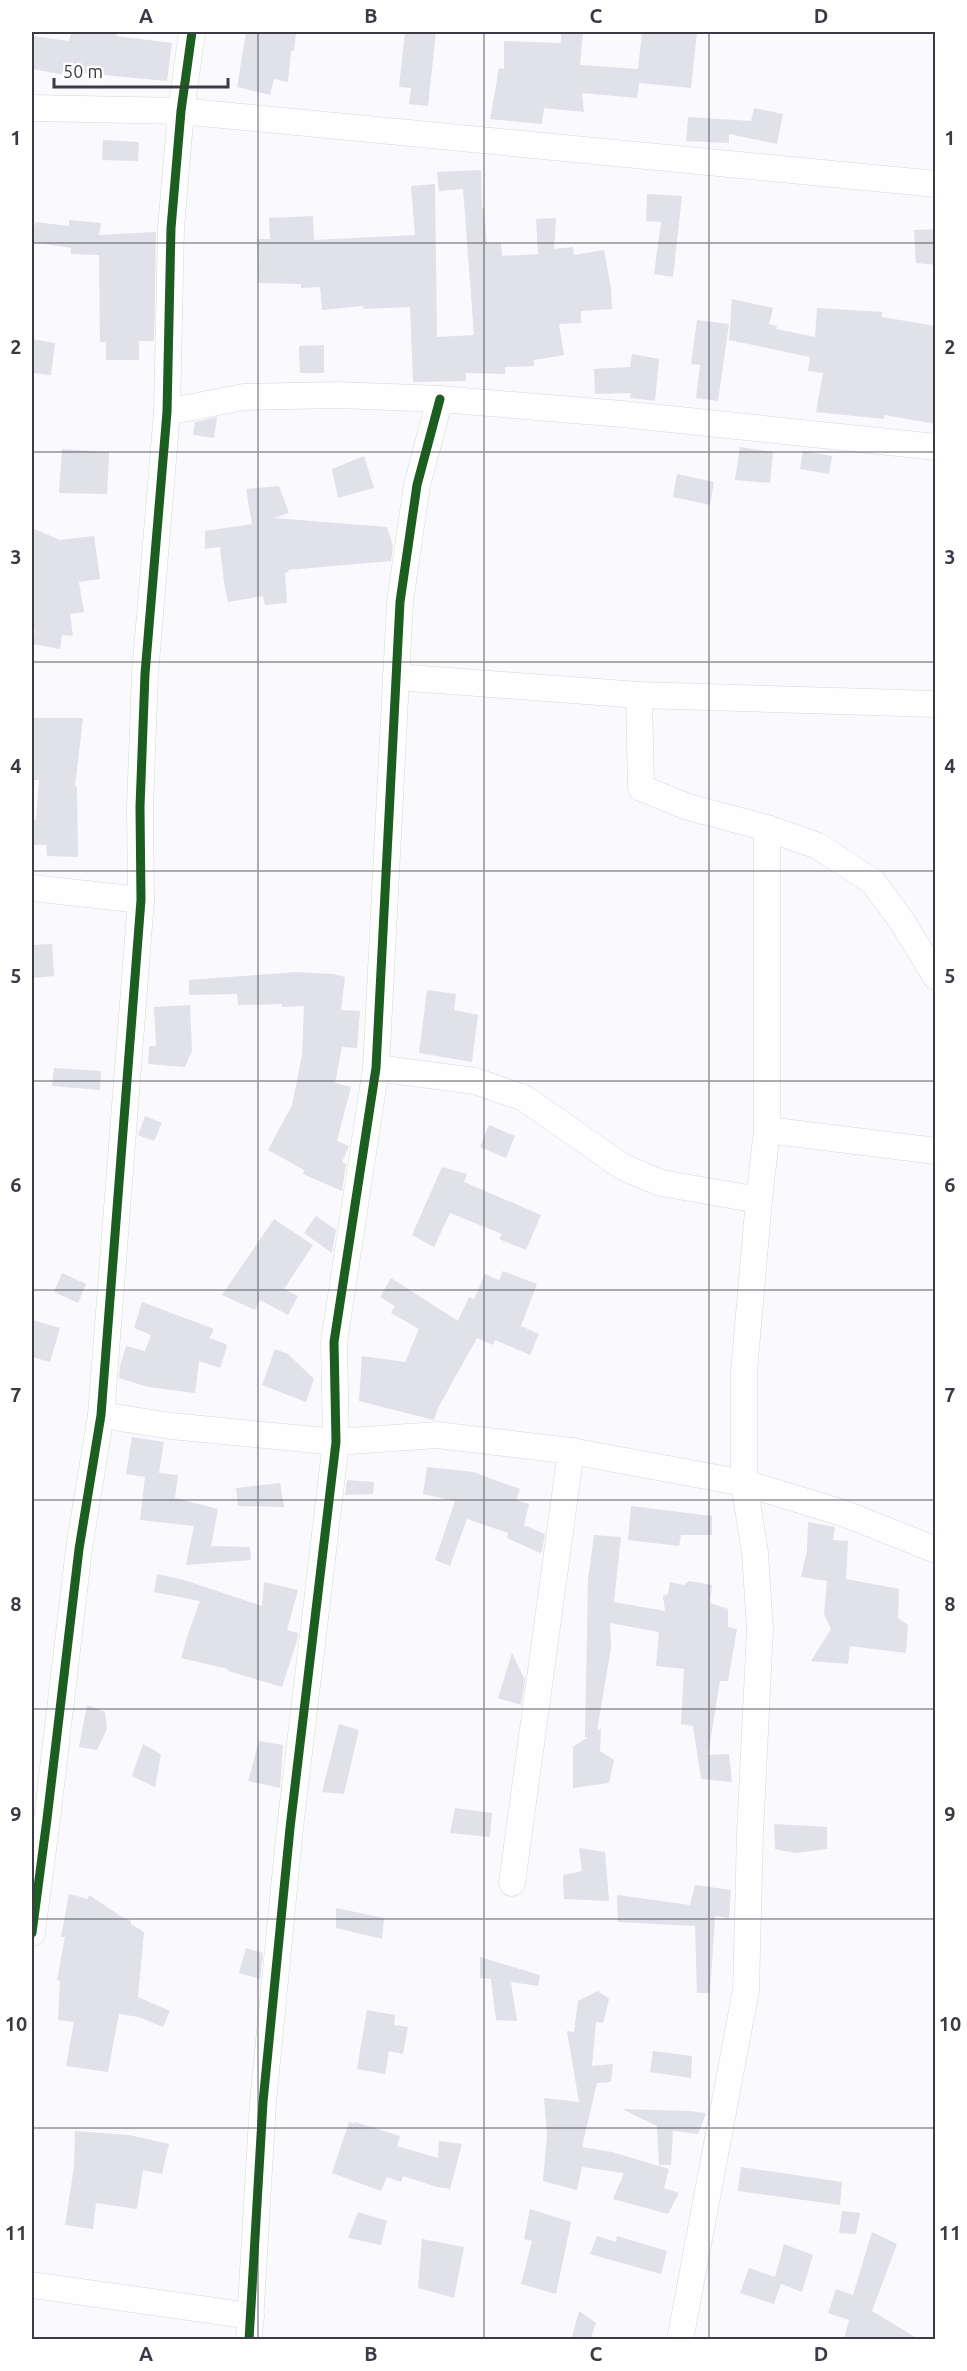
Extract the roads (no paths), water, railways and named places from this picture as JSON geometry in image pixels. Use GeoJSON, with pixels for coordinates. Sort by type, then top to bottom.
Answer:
{"type":"FeatureCollection","features":[{"type":"Feature","properties":{"kind":"street"},"geometry":{"type":"LineString","coordinates":[[32,1933],[39,1818],[79,1549],[102,1415],[141,900],[140,807],[145,674],[167,412],[171,228],[181,111],[192,32]]}},
{"type":"Feature","properties":{"kind":"street"},"geometry":{"type":"LineString","coordinates":[[32,108],[181,111],[936,184]]}},
{"type":"Feature","properties":{"kind":"street"},"geometry":{"type":"LineString","coordinates":[[167,412],[244,397],[338,395],[440,399],[622,414],[936,447]]}},
{"type":"Feature","properties":{"kind":"street"},"geometry":{"type":"LineString","coordinates":[[32,2285],[250,2328],[264,2091],[290,1828],[336,1442],[333,1342],[376,1068],[400,602],[417,485],[440,399]]}},
{"type":"Feature","properties":{"kind":"street"},"geometry":{"type":"LineString","coordinates":[[396,677],[639,695],[936,704]]}},
{"type":"Feature","properties":{"kind":"street"},"geometry":{"type":"LineString","coordinates":[[639,695],[641,788],[688,807],[767,828],[818,846],[873,882],[901,920],[936,976]]}},
{"type":"Feature","properties":{"kind":"street"},"geometry":{"type":"LineString","coordinates":[[680,2340],[746,1990],[750,1834],[760,1629],[755,1553],[744,1483],[744,1371],[767,1130],[767,828]]}},
{"type":"Feature","properties":{"kind":"street"},"geometry":{"type":"LineString","coordinates":[[32,888],[141,900]]}},
{"type":"Feature","properties":{"kind":"street"},"geometry":{"type":"LineString","coordinates":[[376,1068],[475,1081],[524,1098],[623,1167],[661,1182],[759,1200]]}},
{"type":"Feature","properties":{"kind":"street"},"geometry":{"type":"LineString","coordinates":[[767,1130],[936,1150]]}},
{"type":"Feature","properties":{"kind":"street"},"geometry":{"type":"LineString","coordinates":[[102,1415],[171,1425],[336,1442],[437,1435],[571,1451],[744,1483],[843,1513],[936,1550]]}},
{"type":"Feature","properties":{"kind":"street"},"geometry":{"type":"LineString","coordinates":[[512,1883],[571,1451]]}}]}
